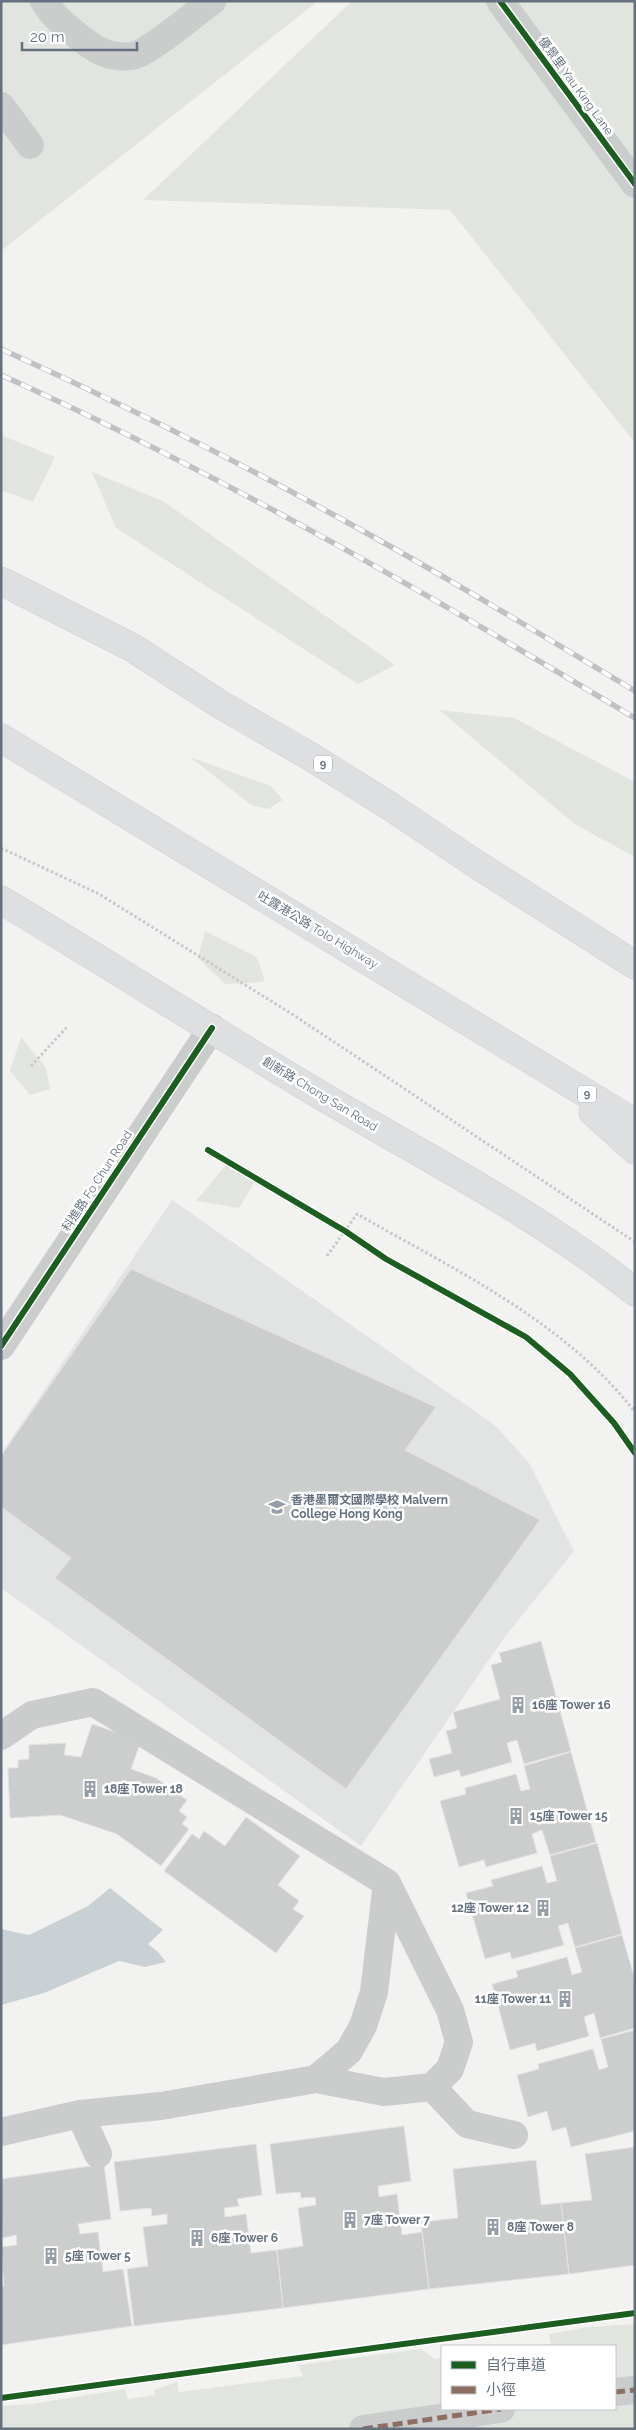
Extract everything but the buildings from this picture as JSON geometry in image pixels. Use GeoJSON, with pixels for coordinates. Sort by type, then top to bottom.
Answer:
{"type":"FeatureCollection","features":[{"type":"Feature","properties":{"kind":"main road","name":"9"},"geometry":{"type":"LineString","coordinates":[[1,581],[133,648],[221,705],[308,755],[391,807],[479,866],[635,965]]}},
{"type":"Feature","properties":{"kind":"main road","name":"吐露港公路 Tolo Highway"},"geometry":{"type":"LineString","coordinates":[[1,738],[635,1123]]}},
{"type":"Feature","properties":{"kind":"main road","name":"創新路 Chong San Road"},"geometry":{"type":"LineString","coordinates":[[1,900],[339,1106],[554,1233],[600,1264],[635,1292]]}},
{"type":"Feature","properties":{"kind":"main road"},"geometry":{"type":"LineString","coordinates":[[540,1064],[635,1150]]}},
{"type":"Feature","properties":{"kind":"street"},"geometry":{"type":"LineString","coordinates":[[44,1],[53,15],[93,49],[113,56],[134,56],[153,45],[212,1]]}},
{"type":"Feature","properties":{"kind":"street","name":"優景里 Yau King Lane"},"geometry":{"type":"LineString","coordinates":[[500,1],[635,184]]}},
{"type":"Feature","properties":{"kind":"street"},"geometry":{"type":"LineString","coordinates":[[1,106],[30,145]]}},
{"type":"Feature","properties":{"kind":"street","name":"科進路 Fo Chun Road"},"geometry":{"type":"LineString","coordinates":[[1,1346],[212,1028]]}},
{"type":"Feature","properties":{"kind":"street"},"geometry":{"type":"LineString","coordinates":[[1,1736],[32,1715],[93,1702],[387,1882],[450,2010],[459,2042],[450,2069],[432,2087],[384,2092],[316,2079],[161,2106],[80,2114],[1,2132]]}},
{"type":"Feature","properties":{"kind":"street"},"geometry":{"type":"LineString","coordinates":[[316,2079],[349,2051],[363,2026],[374,1992],[387,1882]]}},
{"type":"Feature","properties":{"kind":"street"},"geometry":{"type":"LineString","coordinates":[[432,2087],[467,2124],[514,2135]]}},
{"type":"Feature","properties":{"kind":"street"},"geometry":{"type":"LineString","coordinates":[[80,2114],[98,2154]]}},
{"type":"Feature","properties":{"kind":"street"},"geometry":{"type":"LineString","coordinates":[[616,2392],[635,2390]]}},
{"type":"Feature","properties":{"kind":"street"},"geometry":{"type":"LineString","coordinates":[[363,2429],[495,2410]]}},
{"type":"Feature","properties":{"kind":"path"},"geometry":{"type":"LineString","coordinates":[[1,848],[99,894],[161,932],[292,1014],[635,1242]]}},
{"type":"Feature","properties":{"kind":"path"},"geometry":{"type":"LineString","coordinates":[[26,1060],[31,1066],[67,1027]]}},
{"type":"Feature","properties":{"kind":"path"},"geometry":{"type":"LineString","coordinates":[[327,1256],[357,1214],[482,1285],[544,1325],[590,1362],[635,1412]]}},
{"type":"Feature","properties":{"kind":"path"},"geometry":{"type":"LineString","coordinates":[[337,1226],[352,1236]]}},
{"type":"Feature","properties":{"kind":"shaded area"},"geometry":{"type":"Polygon","coordinates":[[[1,1],[318,1],[1,251],[1,1]]]}},
{"type":"Feature","properties":{"kind":"shaded area"},"geometry":{"type":"Polygon","coordinates":[[[352,1],[635,1],[635,443],[450,210],[143,200],[352,1]]]}},
{"type":"Feature","properties":{"kind":"shaded area"},"geometry":{"type":"Polygon","coordinates":[[[1,435],[55,457],[33,502],[1,490],[1,435]]]}},
{"type":"Feature","properties":{"kind":"shaded area"},"geometry":{"type":"Polygon","coordinates":[[[92,472],[163,501],[395,665],[358,684],[116,528],[92,472]]]}},
{"type":"Feature","properties":{"kind":"shaded area"},"geometry":{"type":"Polygon","coordinates":[[[439,710],[514,718],[635,782],[635,857],[576,825],[439,710]]]}},
{"type":"Feature","properties":{"kind":"shaded area"},"geometry":{"type":"Polygon","coordinates":[[[190,757],[271,786],[283,800],[268,809],[251,805],[190,757]]]}},
{"type":"Feature","properties":{"kind":"shaded area"},"geometry":{"type":"Polygon","coordinates":[[[205,931],[257,957],[265,981],[225,984],[198,958],[205,931]]]}},
{"type":"Feature","properties":{"kind":"shaded area"},"geometry":{"type":"Polygon","coordinates":[[[21,1037],[46,1068],[50,1089],[30,1095],[10,1071],[21,1037]]]}},
{"type":"Feature","properties":{"kind":"shaded area"},"geometry":{"type":"Polygon","coordinates":[[[225,1166],[259,1175],[239,1208],[196,1201],[225,1166]]]}},
{"type":"Feature","properties":{"kind":"shaded area","name":"香港墨爾文國際學校 Malvern College Hong Kong"},"geometry":{"type":"Polygon","coordinates":[[[172,1200],[496,1426],[529,1463],[574,1551],[504,1638],[361,1846],[1,1588],[1,1454],[172,1200]]]}},
{"type":"Feature","properties":{"kind":"shaded area"},"geometry":{"type":"Polygon","coordinates":[[[110,1888],[163,1930],[148,1944],[166,1962],[145,1967],[119,1961],[44,1993],[1,2005],[1,1929],[29,1935],[88,1906],[110,1888]]]}},
{"type":"Feature","properties":{"kind":"shaded area"},"geometry":{"type":"Polygon","coordinates":[[[635,2324],[635,2429],[1,2429],[1,2406],[31,2404],[125,2389],[128,2399],[155,2395],[154,2390],[177,2382],[179,2392],[303,2376],[298,2365],[421,2349],[435,2359],[441,2358],[441,2410],[616,2410],[616,2345],[542,2345],[551,2344],[549,2334],[588,2327],[635,2324]]]}},
{"type":"Feature","properties":{"kind":"railway"},"geometry":{"type":"LineString","coordinates":[[1,349],[168,428],[291,492],[447,579],[635,691]]}},
{"type":"Feature","properties":{"kind":"railway"},"geometry":{"type":"LineString","coordinates":[[1,375],[83,413],[244,494],[480,626],[635,718]]}},
{"type":"Feature","properties":{"kind":"marked path"},"geometry":{"type":"LineString","coordinates":[[616,2392],[635,2390]]}},
{"type":"Feature","properties":{"kind":"marked path"},"geometry":{"type":"LineString","coordinates":[[363,2429],[494,2410]]}},
{"type":"Feature","properties":{"kind":"cycle path"},"geometry":{"type":"LineString","coordinates":[[500,1],[635,184]]}},
{"type":"Feature","properties":{"kind":"cycle path"},"geometry":{"type":"LineString","coordinates":[[1,1346],[212,1028]]}},
{"type":"Feature","properties":{"kind":"cycle path"},"geometry":{"type":"LineString","coordinates":[[208,1150],[345,1231],[386,1259],[526,1337],[570,1374],[614,1423],[635,1453]]}},
{"type":"Feature","properties":{"kind":"cycle path"},"geometry":{"type":"LineString","coordinates":[[1,2398],[635,2313]]}},
{"type":"Feature","properties":{"kind":"place","name":"香港墨爾文國際學校 Malvern College Hong Kong"},"geometry":{"type":"Point","coordinates":[277,1507]}},
{"type":"Feature","properties":{"kind":"place","name":"16座 Tower 16"},"geometry":{"type":"Point","coordinates":[518,1705]}},
{"type":"Feature","properties":{"kind":"place","name":"18座 Tower 18"},"geometry":{"type":"Point","coordinates":[90,1789]}},
{"type":"Feature","properties":{"kind":"place","name":"15座 Tower 15"},"geometry":{"type":"Point","coordinates":[516,1816]}},
{"type":"Feature","properties":{"kind":"place","name":"12座 Tower 12"},"geometry":{"type":"Point","coordinates":[543,1908]}},
{"type":"Feature","properties":{"kind":"place","name":"11座 Tower 11"},"geometry":{"type":"Point","coordinates":[565,1999]}},
{"type":"Feature","properties":{"kind":"place","name":"7座 Tower 7"},"geometry":{"type":"Point","coordinates":[350,2220]}},
{"type":"Feature","properties":{"kind":"place","name":"8座 Tower 8"},"geometry":{"type":"Point","coordinates":[493,2227]}},
{"type":"Feature","properties":{"kind":"place","name":"6座 Tower 6"},"geometry":{"type":"Point","coordinates":[197,2238]}},
{"type":"Feature","properties":{"kind":"place","name":"5座 Tower 5"},"geometry":{"type":"Point","coordinates":[51,2256]}}]}
